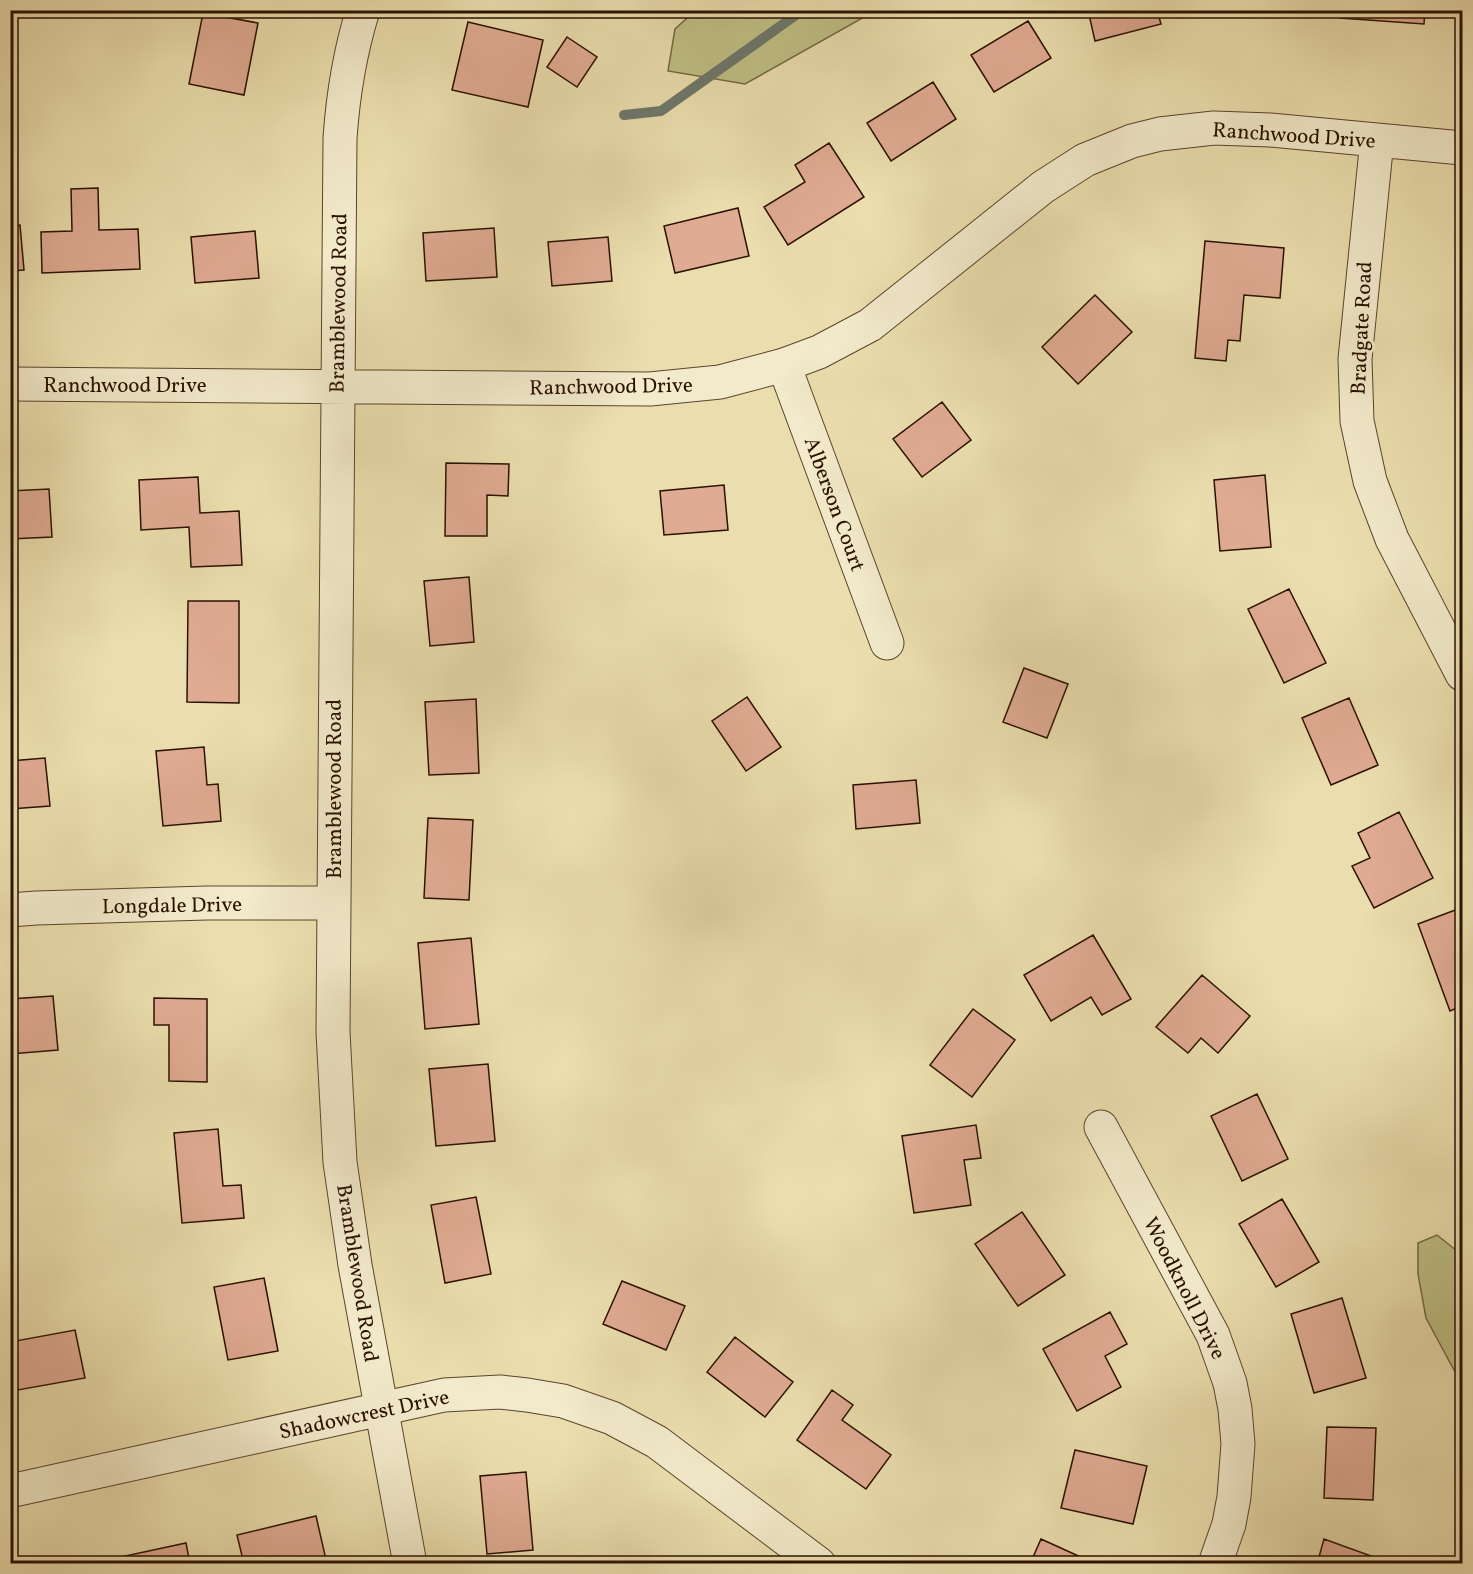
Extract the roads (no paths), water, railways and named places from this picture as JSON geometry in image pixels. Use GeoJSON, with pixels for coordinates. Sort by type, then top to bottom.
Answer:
{"type":"FeatureCollection","features":[{"type":"Feature","properties":{"kind":"street","name":"Bramblewood Road"},"geometry":{"type":"LineString","coordinates":[[363,10],[353,43],[342,106],[340,138],[333,1032],[340,1162],[355,1265],[410,1563]]}},
{"type":"Feature","properties":{"kind":"street","name":"Ranchwood Drive"},"geometry":{"type":"LineString","coordinates":[[10,384],[650,389],[720,382],[784,365],[819,352],[870,325],[1043,187],[1085,160],[1132,141],[1160,134],[1214,128],[1270,130],[1462,148]]}},
{"type":"Feature","properties":{"kind":"street","name":"Bradgate Road"},"geometry":{"type":"LineString","coordinates":[[1377,140],[1355,359],[1357,421],[1370,481],[1392,539],[1462,674]]}},
{"type":"Feature","properties":{"kind":"street","name":"Alberson Court"},"geometry":{"type":"LineString","coordinates":[[784,365],[887,643]]}},
{"type":"Feature","properties":{"kind":"street","name":"Longdale Drive"},"geometry":{"type":"LineString","coordinates":[[10,910],[207,903],[333,903]]}},
{"type":"Feature","properties":{"kind":"street","name":"Woodknoll Drive"},"geometry":{"type":"LineString","coordinates":[[1101,1127],[1213,1335],[1230,1383],[1238,1444],[1234,1497],[1229,1524],[1215,1563]]}},
{"type":"Feature","properties":{"kind":"street","name":"Shadowcrest Drive"},"geometry":{"type":"LineString","coordinates":[[10,1491],[444,1395],[500,1392],[563,1401],[612,1418],[657,1442],[819,1563]]}},
{"type":"Feature","properties":{"kind":"waterway"},"geometry":{"type":"LineString","coordinates":[[624,115],[661,111],[803,10]]}}]}
